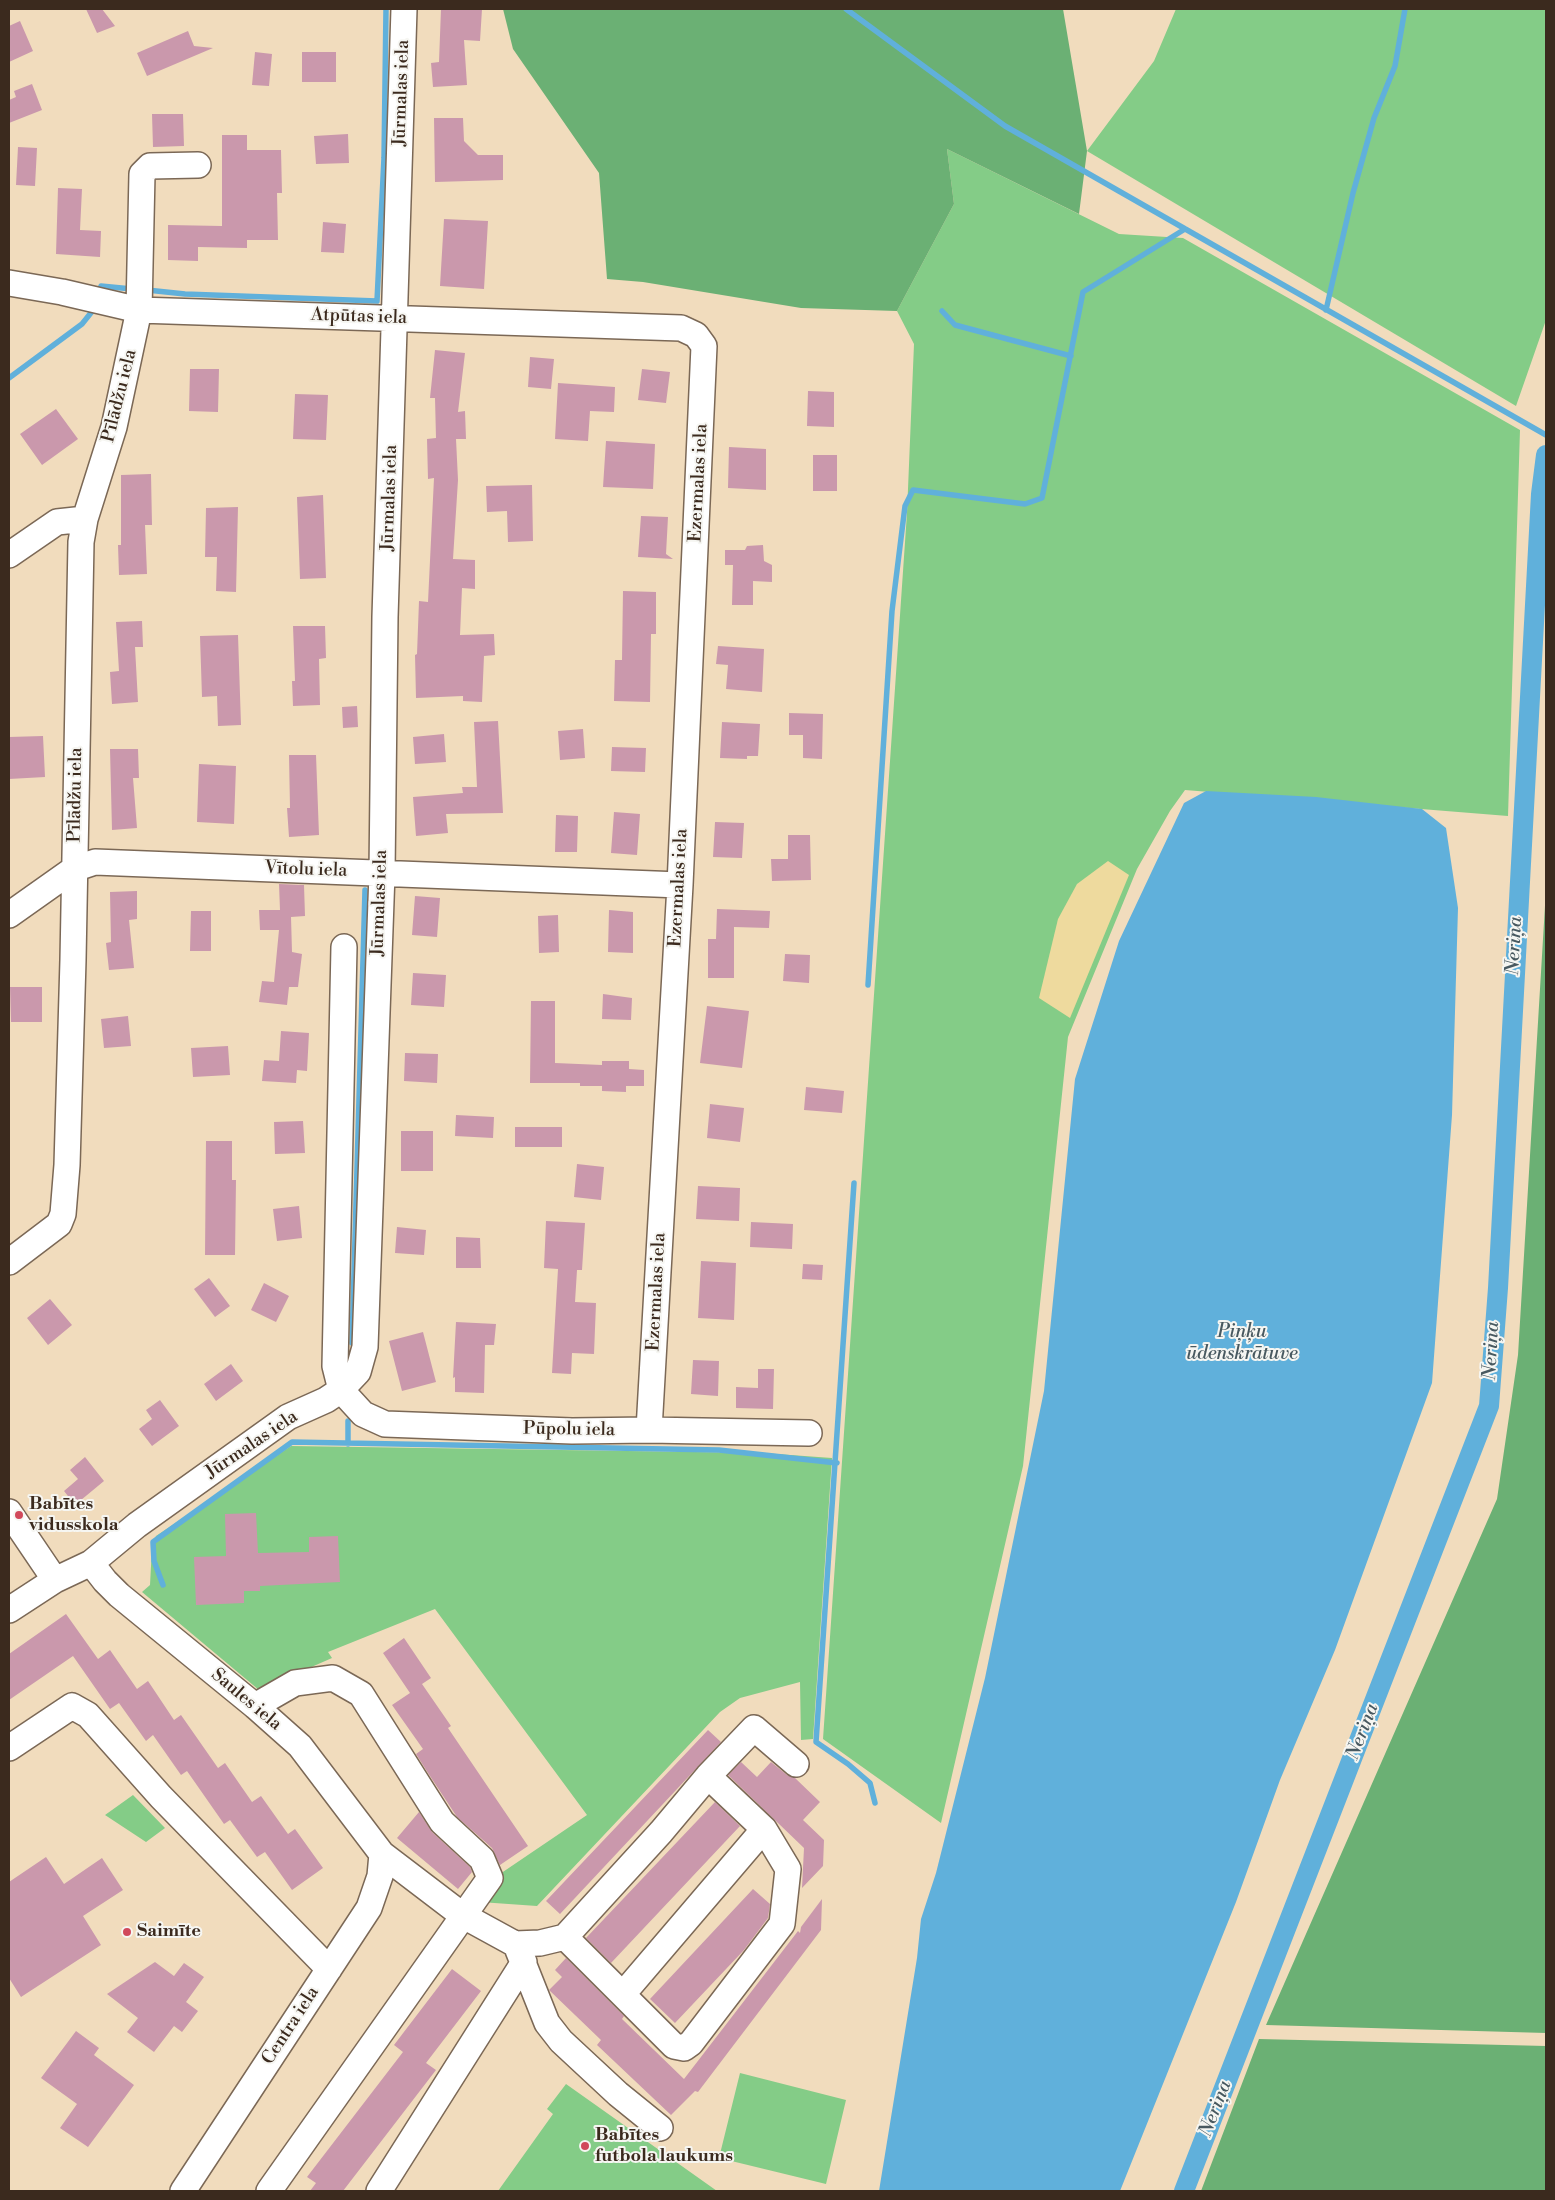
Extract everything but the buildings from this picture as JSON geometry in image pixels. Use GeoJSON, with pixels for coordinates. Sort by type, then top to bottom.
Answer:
{"type":"FeatureCollection","features":[{"type":"Feature","properties":{"kind":"street","name":"Jūrmalas iela"},"geometry":{"type":"LineString","coordinates":[[9,1610],[55,1580],[91,1563],[138,1525],[288,1417],[326,1400],[341,1390],[358,1372],[365,1347],[382,873],[385,617],[396,318],[404,9]]}},
{"type":"Feature","properties":{"kind":"street","name":"Pīlādžu iela"},"geometry":{"type":"LineString","coordinates":[[9,1262],[59,1224],[63,1214],[68,1145],[81,542],[85,519],[114,427],[139,310],[142,174],[150,166],[198,165]]}},
{"type":"Feature","properties":{"kind":"street","name":"Atpūtas iela"},"geometry":{"type":"LineString","coordinates":[[9,283],[62,292],[139,310],[681,328],[696,335],[704,346]]}},
{"type":"Feature","properties":{"kind":"street","name":"Ezermalas iela"},"geometry":{"type":"LineString","coordinates":[[649,1430],[680,885],[704,346]]}},
{"type":"Feature","properties":{"kind":"street"},"geometry":{"type":"LineString","coordinates":[[9,555],[57,522],[85,519]]}},
{"type":"Feature","properties":{"kind":"street","name":"Vītolu iela"},"geometry":{"type":"LineString","coordinates":[[9,915],[74,869],[95,862],[680,885]]}},
{"type":"Feature","properties":{"kind":"street"},"geometry":{"type":"LineString","coordinates":[[341,1390],[335,1366],[344,947]]}},
{"type":"Feature","properties":{"kind":"street","name":"Pūpolu iela"},"geometry":{"type":"LineString","coordinates":[[341,1390],[363,1414],[385,1424],[572,1431],[649,1430],[809,1433]]}},
{"type":"Feature","properties":{"kind":"street"},"geometry":{"type":"LineString","coordinates":[[9,1512],[55,1580]]}},
{"type":"Feature","properties":{"kind":"street","name":"Saules iela"},"geometry":{"type":"LineString","coordinates":[[91,1563],[105,1582],[119,1595],[255,1706],[300,1746],[382,1854],[462,1915],[520,1953]]}},
{"type":"Feature","properties":{"kind":"street"},"geometry":{"type":"LineString","coordinates":[[255,1706],[296,1683],[333,1678],[361,1694],[442,1822],[482,1859],[490,1878],[462,1915],[269,2191]]}},
{"type":"Feature","properties":{"kind":"street"},"geometry":{"type":"LineString","coordinates":[[9,1748],[72,1706],[88,1715],[161,1797],[329,1969]]}},
{"type":"Feature","properties":{"kind":"street"},"geometry":{"type":"LineString","coordinates":[[379,2191],[520,1953],[540,1943],[566,1937],[661,1832],[708,1776],[754,1728],[796,1764]]}},
{"type":"Feature","properties":{"kind":"street"},"geometry":{"type":"LineString","coordinates":[[566,1937],[674,2046],[684,2048],[690,2042],[782,1924],[788,1869],[764,1829],[708,1776]]}},
{"type":"Feature","properties":{"kind":"street"},"geometry":{"type":"LineString","coordinates":[[623,1994],[764,1829]]}},
{"type":"Feature","properties":{"kind":"street","name":"Centra iela"},"geometry":{"type":"LineString","coordinates":[[183,2191],[369,1908],[380,1876],[382,1854]]}},
{"type":"Feature","properties":{"kind":"street"},"geometry":{"type":"LineString","coordinates":[[520,1953],[547,2023],[561,2040],[618,2094],[660,2128]]}},
{"type":"Feature","properties":{"kind":"green space"},"geometry":{"type":"Polygon","coordinates":[[[503,9],[1063,9],[1087,151],[1079,214],[947,149],[954,204],[897,311],[801,308],[643,282],[607,279],[599,173],[513,49],[503,9]]]}},
{"type":"Feature","properties":{"kind":"green space"},"geometry":{"type":"Polygon","coordinates":[[[1176,9],[1546,9],[1546,320],[1516,406],[1087,151],[1154,61],[1176,9]]]}},
{"type":"Feature","properties":{"kind":"green space"},"geometry":{"type":"Polygon","coordinates":[[[947,149],[1119,234],[1183,238],[1520,430],[1508,816],[1185,790],[1170,811],[1137,869],[1068,1037],[1023,1466],[941,1823],[823,1739],[907,513],[914,344],[897,311],[954,204],[947,149]]]}},
{"type":"Feature","properties":{"kind":"green space"},"geometry":{"type":"Polygon","coordinates":[[[1546,889],[1546,2033],[1266,2025],[1497,1499],[1518,1355],[1546,889]]]}},
{"type":"Feature","properties":{"kind":"green space"},"geometry":{"type":"Polygon","coordinates":[[[291,1446],[763,1453],[832,1458],[813,1739],[801,1740],[800,1682],[740,1698],[720,1712],[537,1906],[480,1902],[494,1878],[587,1815],[435,1609],[328,1652],[332,1658],[259,1690],[142,1592],[150,1585],[152,1547],[156,1536],[291,1446]]]}},
{"type":"Feature","properties":{"kind":"green space"},"geometry":{"type":"Polygon","coordinates":[[[133,1795],[165,1828],[146,1842],[105,1815],[133,1795]]]}},
{"type":"Feature","properties":{"kind":"green space"},"geometry":{"type":"Polygon","coordinates":[[[1259,2039],[1546,2046],[1546,2191],[1201,2191],[1259,2039]]]}},
{"type":"Feature","properties":{"kind":"green space"},"geometry":{"type":"Polygon","coordinates":[[[740,2073],[846,2100],[826,2184],[719,2158],[740,2073]]]}},
{"type":"Feature","properties":{"kind":"green space","name":"Babītes futbola laukums"},"geometry":{"type":"Polygon","coordinates":[[[566,2084],[717,2191],[498,2191],[553,2114],[547,2109],[566,2084]]]}},
{"type":"Feature","properties":{"kind":"sand"},"geometry":{"type":"Polygon","coordinates":[[[1108,861],[1129,875],[1070,1018],[1039,998],[1058,919],[1077,884],[1108,861]]]}},
{"type":"Feature","properties":{"kind":"water","name":"Piņķu ūdenskrātuve"},"geometry":{"type":"Polygon","coordinates":[[[1206,791],[1316,797],[1422,809],[1446,828],[1458,908],[1452,1115],[1432,1383],[1335,1650],[1280,1780],[1236,1902],[1120,2191],[879,2191],[917,1958],[921,1919],[936,1873],[985,1678],[1044,1391],[1075,1079],[1119,941],[1184,803],[1206,791]]]}},
{"type":"Feature","properties":{"kind":"waterway"},"geometry":{"type":"LineString","coordinates":[[147,290],[185,294],[377,301],[384,158],[386,9]]}},
{"type":"Feature","properties":{"kind":"waterway"},"geometry":{"type":"LineString","coordinates":[[846,9],[1005,126],[1546,435]]}},
{"type":"Feature","properties":{"kind":"waterway"},"geometry":{"type":"LineString","coordinates":[[1326,310],[1353,193],[1374,118],[1395,66],[1405,9]]}},
{"type":"Feature","properties":{"kind":"waterway"},"geometry":{"type":"LineString","coordinates":[[868,985],[892,611],[905,506],[913,490],[1025,504],[1042,498],[1083,292],[1185,229]]}},
{"type":"Feature","properties":{"kind":"waterway"},"geometry":{"type":"LineString","coordinates":[[99,293],[101,286],[132,289]]}},
{"type":"Feature","properties":{"kind":"waterway"},"geometry":{"type":"LineString","coordinates":[[9,378],[82,324],[94,309]]}},
{"type":"Feature","properties":{"kind":"waterway"},"geometry":{"type":"LineString","coordinates":[[942,311],[955,325],[1071,356]]}},
{"type":"Feature","properties":{"kind":"waterway","name":"Neriņa"},"geometry":{"type":"LineString","coordinates":[[1184,2191],[1489,1406],[1498,1288],[1541,494],[1546,455]]}},
{"type":"Feature","properties":{"kind":"waterway"},"geometry":{"type":"LineString","coordinates":[[352,1343],[365,890]]}},
{"type":"Feature","properties":{"kind":"waterway"},"geometry":{"type":"LineString","coordinates":[[854,1183],[816,1742],[848,1764],[870,1783],[875,1803]]}},
{"type":"Feature","properties":{"kind":"waterway"},"geometry":{"type":"LineString","coordinates":[[348,1421],[348,1444]]}},
{"type":"Feature","properties":{"kind":"waterway"},"geometry":{"type":"LineString","coordinates":[[163,1585],[154,1561],[153,1542],[292,1442],[719,1450],[837,1463]]}},
{"type":"Feature","properties":{"kind":"place","name":"Babītes vidusskola"},"geometry":{"type":"Point","coordinates":[19,1515]}},
{"type":"Feature","properties":{"kind":"place","name":"Saimīte"},"geometry":{"type":"Point","coordinates":[127,1932]}},
{"type":"Feature","properties":{"kind":"place","name":"Babītes futbola laukums"},"geometry":{"type":"Point","coordinates":[585,2146]}}]}
